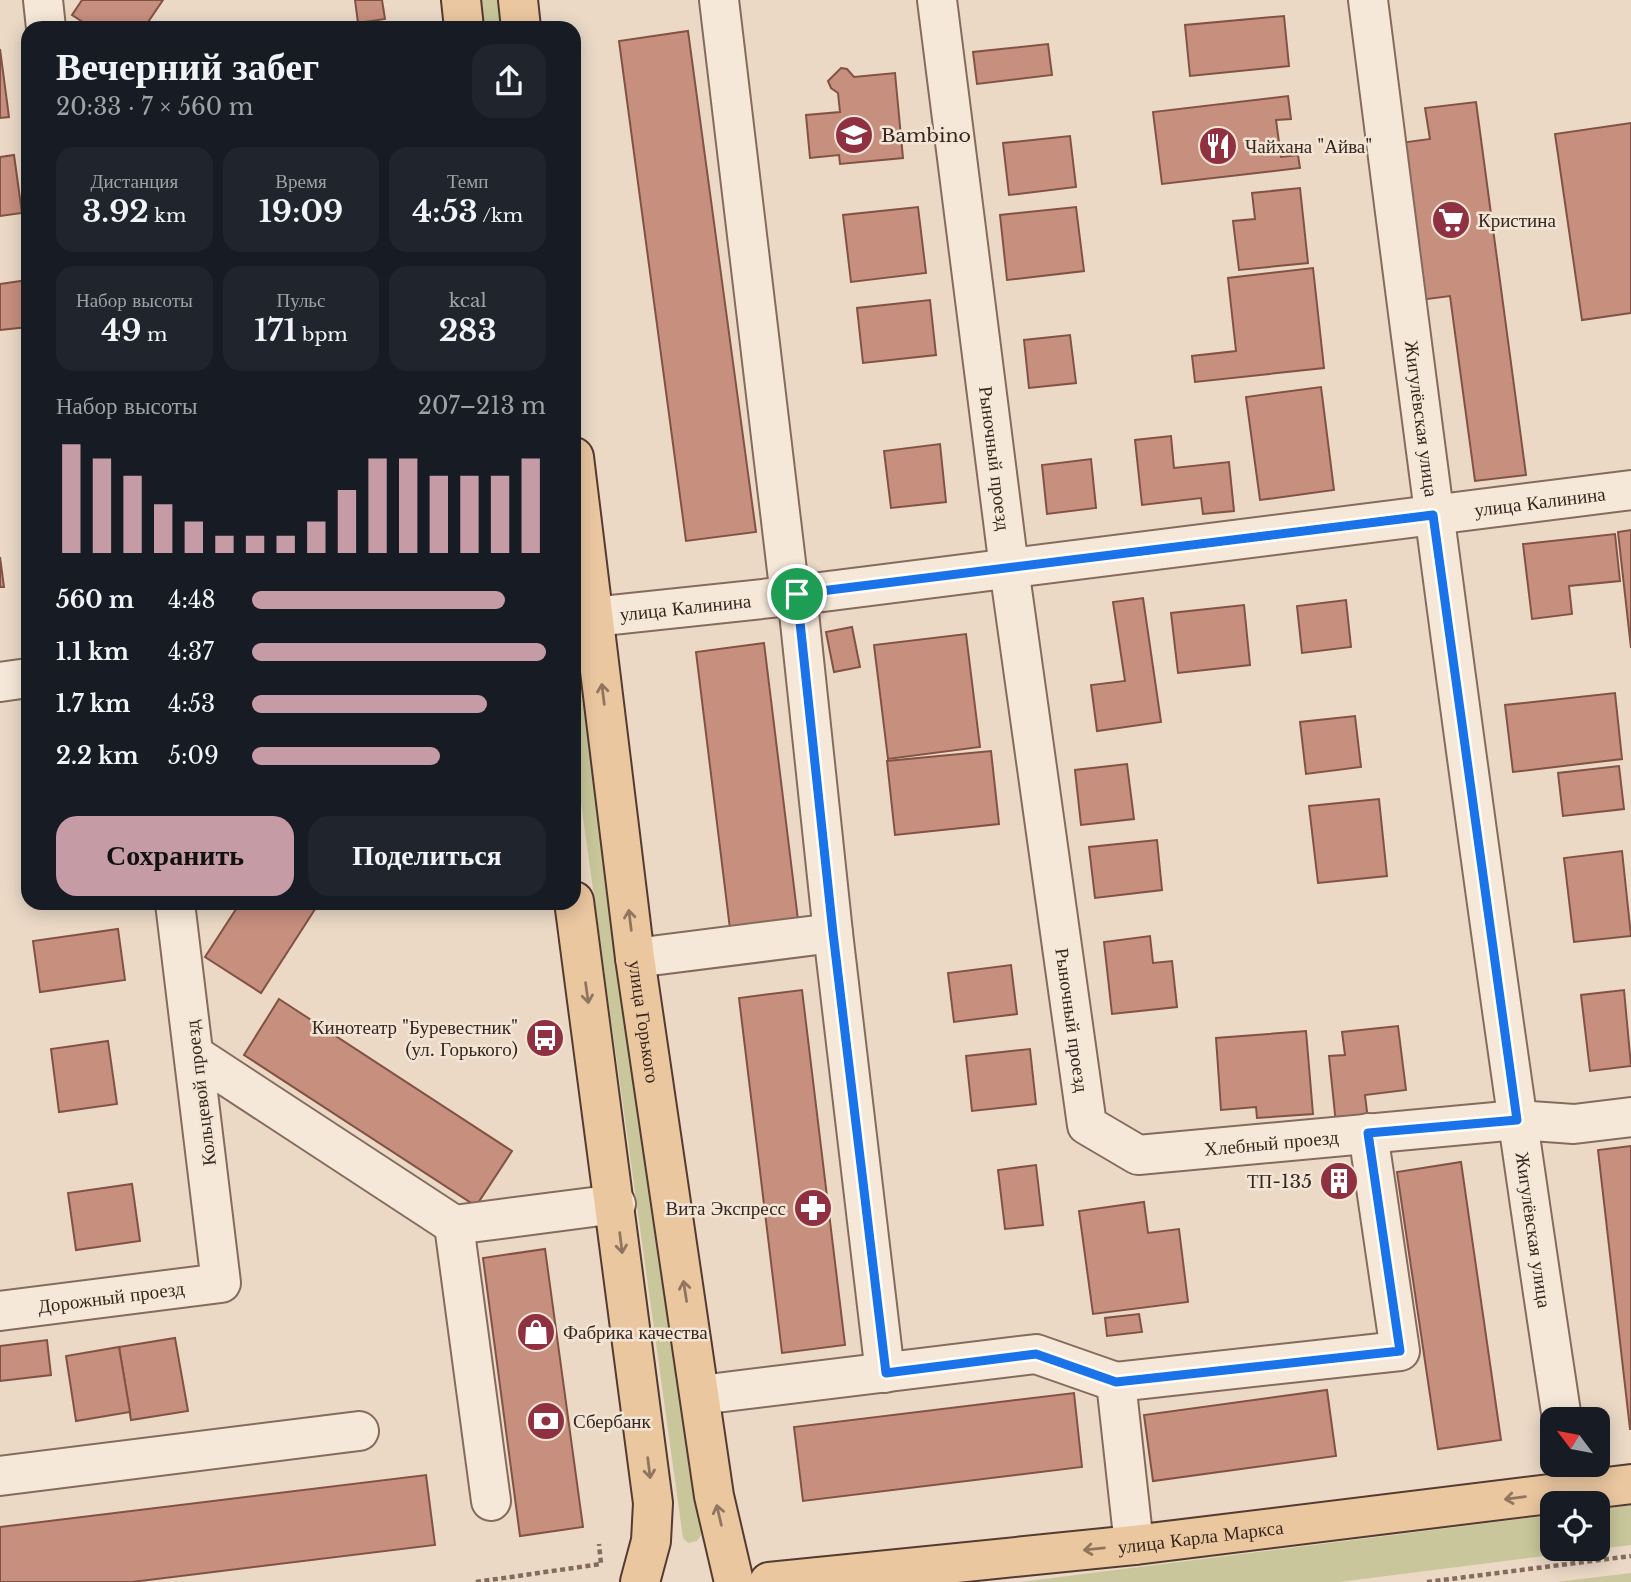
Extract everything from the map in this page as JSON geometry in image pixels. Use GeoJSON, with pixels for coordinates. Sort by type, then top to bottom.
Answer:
{"type":"FeatureCollection","features":[{"type":"Feature","properties":{"kind":"main road"},"geometry":{"type":"LineString","coordinates":[[461,0],[463,21]]}},
{"type":"Feature","properties":{"kind":"main road"},"geometry":{"type":"LineString","coordinates":[[518,0],[520,21]]}},
{"type":"Feature","properties":{"kind":"main road","name":"улица Горького"},"geometry":{"type":"LineString","coordinates":[[581,570],[584,619],[714,1496],[734,1582]]}},
{"type":"Feature","properties":{"kind":"main road"},"geometry":{"type":"LineString","coordinates":[[575,910],[616,1203],[653,1503],[651,1541],[640,1582]]}},
{"type":"Feature","properties":{"kind":"main road","name":"улица Карла Маркса"},"geometry":{"type":"LineString","coordinates":[[769,1582],[1134,1545],[1571,1478],[1631,1484]]}},
{"type":"Feature","properties":{"kind":"street"},"geometry":{"type":"LineString","coordinates":[[43,0],[45,21]]}},
{"type":"Feature","properties":{"kind":"street"},"geometry":{"type":"LineString","coordinates":[[719,0],[794,595],[886,1373]]}},
{"type":"Feature","properties":{"kind":"street","name":"Рыночный проезд"},"geometry":{"type":"LineString","coordinates":[[937,0],[1009,568],[1087,1125]]}},
{"type":"Feature","properties":{"kind":"street","name":"Жигулёвская улица"},"geometry":{"type":"LineString","coordinates":[[1368,0],[1433,515],[1517,1120],[1560,1407]]}},
{"type":"Feature","properties":{"kind":"street","name":"улица Калинина"},"geometry":{"type":"LineString","coordinates":[[584,619],[1631,490]]}},
{"type":"Feature","properties":{"kind":"street"},"geometry":{"type":"LineString","coordinates":[[0,682],[21,679]]}},
{"type":"Feature","properties":{"kind":"street","name":"Кольцевой проезд"},"geometry":{"type":"LineString","coordinates":[[182,910],[221,1283]]}},
{"type":"Feature","properties":{"kind":"street"},"geometry":{"type":"LineString","coordinates":[[635,958],[833,933]]}},
{"type":"Feature","properties":{"kind":"street"},"geometry":{"type":"LineString","coordinates":[[196,1056],[454,1225],[616,1203]]}},
{"type":"Feature","properties":{"kind":"street","name":"Хлебный проезд"},"geometry":{"type":"LineString","coordinates":[[1087,1125],[1138,1155],[1517,1120],[1574,1124],[1631,1117]]}},
{"type":"Feature","properties":{"kind":"street"},"geometry":{"type":"LineString","coordinates":[[701,1395],[1036,1354],[1116,1382],[1400,1351],[1368,1133]]}},
{"type":"Feature","properties":{"kind":"street"},"geometry":{"type":"LineString","coordinates":[[454,1225],[491,1501]]}},
{"type":"Feature","properties":{"kind":"street","name":"Дорожный проезд"},"geometry":{"type":"LineString","coordinates":[[0,1311],[221,1283]]}},
{"type":"Feature","properties":{"kind":"street"},"geometry":{"type":"LineString","coordinates":[[1116,1382],[1134,1545]]}},
{"type":"Feature","properties":{"kind":"street"},"geometry":{"type":"LineString","coordinates":[[0,1476],[359,1431]]}},
{"type":"Feature","properties":{"kind":"path"},"geometry":{"type":"LineString","coordinates":[[476,1582],[601,1564],[599,1544]]}},
{"type":"Feature","properties":{"kind":"path"},"geometry":{"type":"LineString","coordinates":[[1427,1582],[1631,1556]]}},
{"type":"Feature","properties":{"kind":"shaded area"},"geometry":{"type":"Polygon","coordinates":[[[478,0],[500,0],[502,21],[480,21],[478,0]]]}},
{"type":"Feature","properties":{"kind":"shaded area"},"geometry":{"type":"Polygon","coordinates":[[[581,642],[585,652],[702,1534],[697,1541],[688,1543],[683,1538],[581,802],[581,642]]]}},
{"type":"Feature","properties":{"kind":"shaded area"},"geometry":{"type":"Polygon","coordinates":[[[1631,1505],[1631,1545],[1610,1548],[1610,1508],[1631,1505]]]}},
{"type":"Feature","properties":{"kind":"shaded area"},"geometry":{"type":"Polygon","coordinates":[[[1540,1517],[1540,1557],[1339,1582],[1020,1582],[1540,1517]]]}},
{"type":"Feature","properties":{"kind":"shaded area"},"geometry":{"type":"Polygon","coordinates":[[[1631,1573],[1631,1582],[1556,1582],[1631,1573]]]}},
{"type":"Feature","properties":{"kind":"building"},"geometry":{"type":"Polygon","coordinates":[[[82,0],[163,0],[149,21],[81,21],[72,15],[82,0]]]}},
{"type":"Feature","properties":{"kind":"building"},"geometry":{"type":"Polygon","coordinates":[[[355,0],[382,0],[385,19],[358,21],[355,0]]]}},
{"type":"Feature","properties":{"kind":"building"},"geometry":{"type":"Polygon","coordinates":[[[1284,16],[1289,66],[1190,76],[1185,25],[1284,16]]]}},
{"type":"Feature","properties":{"kind":"building"},"geometry":{"type":"Polygon","coordinates":[[[688,31],[756,532],[686,541],[619,41],[688,31]]]}},
{"type":"Feature","properties":{"kind":"building"},"geometry":{"type":"Polygon","coordinates":[[[1048,44],[1052,75],[977,84],[973,52],[1048,44]]]}},
{"type":"Feature","properties":{"kind":"building"},"geometry":{"type":"Polygon","coordinates":[[[0,49],[9,117],[0,118],[0,49]]]}},
{"type":"Feature","properties":{"kind":"building","name":"Bambino"},"geometry":{"type":"Polygon","coordinates":[[[841,68],[847,69],[854,77],[895,73],[903,158],[840,164],[839,155],[810,158],[806,115],[840,112],[838,93],[831,88],[828,81],[841,68]]]}},
{"type":"Feature","properties":{"kind":"building","name":"Чайхана \"Айва\""},"geometry":{"type":"Polygon","coordinates":[[[1288,96],[1291,119],[1276,120],[1281,157],[1298,155],[1300,168],[1162,184],[1153,112],[1288,96]]]}},
{"type":"Feature","properties":{"kind":"building","name":"Кристина"},"geometry":{"type":"Polygon","coordinates":[[[1476,102],[1526,475],[1475,481],[1450,296],[1420,300],[1400,143],[1430,139],[1425,108],[1476,102]]]}},
{"type":"Feature","properties":{"kind":"building"},"geometry":{"type":"Polygon","coordinates":[[[1631,123],[1631,313],[1582,320],[1555,134],[1631,123]]]}},
{"type":"Feature","properties":{"kind":"building"},"geometry":{"type":"Polygon","coordinates":[[[1070,136],[1076,187],[1009,195],[1003,143],[1070,136]]]}},
{"type":"Feature","properties":{"kind":"building"},"geometry":{"type":"Polygon","coordinates":[[[14,155],[21,213],[0,216],[0,157],[14,155]]]}},
{"type":"Feature","properties":{"kind":"building"},"geometry":{"type":"Polygon","coordinates":[[[1300,188],[1308,263],[1239,270],[1233,221],[1255,219],[1252,193],[1300,188]]]}},
{"type":"Feature","properties":{"kind":"building"},"geometry":{"type":"Polygon","coordinates":[[[918,207],[926,273],[851,282],[843,215],[918,207]]]}},
{"type":"Feature","properties":{"kind":"building"},"geometry":{"type":"Polygon","coordinates":[[[1076,207],[1084,271],[1007,280],[1000,215],[1076,207]]]}},
{"type":"Feature","properties":{"kind":"building"},"geometry":{"type":"Polygon","coordinates":[[[1313,268],[1324,368],[1195,382],[1192,356],[1236,351],[1228,278],[1313,268]]]}},
{"type":"Feature","properties":{"kind":"building"},"geometry":{"type":"Polygon","coordinates":[[[21,281],[21,328],[0,330],[0,284],[21,281]]]}},
{"type":"Feature","properties":{"kind":"building"},"geometry":{"type":"Polygon","coordinates":[[[930,300],[936,355],[863,363],[857,308],[930,300]]]}},
{"type":"Feature","properties":{"kind":"building"},"geometry":{"type":"Polygon","coordinates":[[[1070,335],[1076,383],[1029,388],[1024,340],[1070,335]]]}},
{"type":"Feature","properties":{"kind":"building"},"geometry":{"type":"Polygon","coordinates":[[[1321,387],[1334,490],[1260,500],[1246,397],[1321,387]]]}},
{"type":"Feature","properties":{"kind":"building"},"geometry":{"type":"Polygon","coordinates":[[[1171,436],[1174,468],[1229,462],[1234,511],[1203,514],[1201,498],[1142,505],[1135,440],[1171,436]]]}},
{"type":"Feature","properties":{"kind":"building"},"geometry":{"type":"Polygon","coordinates":[[[940,444],[946,502],[891,508],[884,451],[940,444]]]}},
{"type":"Feature","properties":{"kind":"building"},"geometry":{"type":"Polygon","coordinates":[[[1091,459],[1096,508],[1047,514],[1042,465],[1091,459]]]}},
{"type":"Feature","properties":{"kind":"building"},"geometry":{"type":"Polygon","coordinates":[[[1631,530],[1631,648],[1618,532],[1631,530]]]}},
{"type":"Feature","properties":{"kind":"building"},"geometry":{"type":"Polygon","coordinates":[[[1615,534],[1620,581],[1569,586],[1572,614],[1532,619],[1523,544],[1615,534]]]}},
{"type":"Feature","properties":{"kind":"building"},"geometry":{"type":"Polygon","coordinates":[[[0,557],[4,587],[0,587],[0,557]]]}},
{"type":"Feature","properties":{"kind":"building"},"geometry":{"type":"Polygon","coordinates":[[[1143,598],[1161,722],[1097,731],[1091,685],[1125,681],[1113,602],[1143,598]]]}},
{"type":"Feature","properties":{"kind":"building"},"geometry":{"type":"Polygon","coordinates":[[[1346,600],[1351,647],[1302,653],[1297,606],[1346,600]]]}},
{"type":"Feature","properties":{"kind":"building"},"geometry":{"type":"Polygon","coordinates":[[[1244,605],[1250,665],[1178,673],[1171,613],[1244,605]]]}},
{"type":"Feature","properties":{"kind":"building"},"geometry":{"type":"Polygon","coordinates":[[[852,627],[860,667],[834,672],[826,632],[852,627]]]}},
{"type":"Feature","properties":{"kind":"building"},"geometry":{"type":"Polygon","coordinates":[[[966,634],[980,747],[888,759],[874,645],[966,634]]]}},
{"type":"Feature","properties":{"kind":"building"},"geometry":{"type":"Polygon","coordinates":[[[764,643],[798,920],[730,929],[696,652],[764,643]]]}},
{"type":"Feature","properties":{"kind":"building"},"geometry":{"type":"Polygon","coordinates":[[[1615,693],[1622,759],[1513,772],[1505,705],[1615,693]]]}},
{"type":"Feature","properties":{"kind":"building"},"geometry":{"type":"Polygon","coordinates":[[[1355,716],[1361,767],[1306,774],[1300,722],[1355,716]]]}},
{"type":"Feature","properties":{"kind":"building"},"geometry":{"type":"Polygon","coordinates":[[[991,751],[999,824],[895,835],[887,761],[991,751]]]}},
{"type":"Feature","properties":{"kind":"building"},"geometry":{"type":"Polygon","coordinates":[[[1127,764],[1134,819],[1081,825],[1075,770],[1127,764]]]}},
{"type":"Feature","properties":{"kind":"building"},"geometry":{"type":"Polygon","coordinates":[[[1619,766],[1624,809],[1563,816],[1558,773],[1619,766]]]}},
{"type":"Feature","properties":{"kind":"building"},"geometry":{"type":"Polygon","coordinates":[[[1379,799],[1387,876],[1318,883],[1309,806],[1379,799]]]}},
{"type":"Feature","properties":{"kind":"building"},"geometry":{"type":"Polygon","coordinates":[[[1157,840],[1162,890],[1095,898],[1089,847],[1157,840]]]}},
{"type":"Feature","properties":{"kind":"building"},"geometry":{"type":"Polygon","coordinates":[[[1622,851],[1631,936],[1574,942],[1564,858],[1622,851]]]}},
{"type":"Feature","properties":{"kind":"building"},"geometry":{"type":"Polygon","coordinates":[[[235,910],[314,910],[261,993],[205,957],[235,910]]]}},
{"type":"Feature","properties":{"kind":"building"},"geometry":{"type":"Polygon","coordinates":[[[118,929],[125,980],[40,992],[33,941],[118,929]]]}},
{"type":"Feature","properties":{"kind":"building"},"geometry":{"type":"Polygon","coordinates":[[[1150,936],[1153,963],[1172,961],[1177,1007],[1112,1014],[1104,942],[1150,936]]]}},
{"type":"Feature","properties":{"kind":"building"},"geometry":{"type":"Polygon","coordinates":[[[1011,965],[1017,1014],[954,1022],[948,973],[1011,965]]]}},
{"type":"Feature","properties":{"kind":"building"},"geometry":{"type":"Polygon","coordinates":[[[802,990],[845,1345],[782,1353],[739,998],[802,990]]]}},
{"type":"Feature","properties":{"kind":"building"},"geometry":{"type":"Polygon","coordinates":[[[1624,990],[1631,1066],[1590,1071],[1581,995],[1624,990]]]}},
{"type":"Feature","properties":{"kind":"building"},"geometry":{"type":"Polygon","coordinates":[[[279,999],[512,1151],[476,1206],[244,1055],[279,999]]]}},
{"type":"Feature","properties":{"kind":"building"},"geometry":{"type":"Polygon","coordinates":[[[1398,1026],[1406,1090],[1365,1095],[1368,1120],[1336,1124],[1329,1056],[1345,1055],[1342,1032],[1398,1026]]]}},
{"type":"Feature","properties":{"kind":"building"},"geometry":{"type":"Polygon","coordinates":[[[1306,1031],[1313,1114],[1257,1118],[1256,1107],[1221,1110],[1216,1038],[1306,1031]]]}},
{"type":"Feature","properties":{"kind":"building"},"geometry":{"type":"Polygon","coordinates":[[[108,1041],[117,1104],[59,1112],[51,1049],[108,1041]]]}},
{"type":"Feature","properties":{"kind":"building"},"geometry":{"type":"Polygon","coordinates":[[[1030,1049],[1036,1104],[972,1111],[966,1056],[1030,1049]]]}},
{"type":"Feature","properties":{"kind":"building"},"geometry":{"type":"Polygon","coordinates":[[[1631,1146],[1631,1429],[1630,1429],[1598,1150],[1631,1146]]]}},
{"type":"Feature","properties":{"kind":"building"},"geometry":{"type":"Polygon","coordinates":[[[1461,1162],[1501,1440],[1438,1449],[1397,1172],[1461,1162]]]}},
{"type":"Feature","properties":{"kind":"building"},"geometry":{"type":"Polygon","coordinates":[[[1036,1165],[1043,1225],[1005,1229],[998,1170],[1036,1165]]]}},
{"type":"Feature","properties":{"kind":"building","name":"ТП-135"},"geometry":{"type":"Polygon","coordinates":[[[1350,1167],[1354,1191],[1328,1195],[1325,1171],[1350,1167]]]}},
{"type":"Feature","properties":{"kind":"building"},"geometry":{"type":"Polygon","coordinates":[[[132,1184],[140,1241],[76,1250],[68,1193],[132,1184]]]}},
{"type":"Feature","properties":{"kind":"building"},"geometry":{"type":"Polygon","coordinates":[[[1144,1202],[1148,1233],[1179,1229],[1188,1302],[1093,1314],[1079,1211],[1144,1202]]]}},
{"type":"Feature","properties":{"kind":"building"},"geometry":{"type":"Polygon","coordinates":[[[545,1249],[583,1527],[520,1536],[483,1258],[545,1249]]]}},
{"type":"Feature","properties":{"kind":"building"},"geometry":{"type":"Polygon","coordinates":[[[1139,1314],[1142,1332],[1107,1336],[1105,1318],[1139,1314]]]}},
{"type":"Feature","properties":{"kind":"building"},"geometry":{"type":"Polygon","coordinates":[[[175,1338],[188,1411],[131,1420],[119,1347],[175,1338]]]}},
{"type":"Feature","properties":{"kind":"building"},"geometry":{"type":"Polygon","coordinates":[[[47,1340],[51,1375],[0,1381],[0,1346],[47,1340]]]}},
{"type":"Feature","properties":{"kind":"building"},"geometry":{"type":"Polygon","coordinates":[[[119,1347],[130,1412],[76,1421],[66,1356],[119,1347]]]}},
{"type":"Feature","properties":{"kind":"building"},"geometry":{"type":"Polygon","coordinates":[[[1327,1390],[1336,1456],[1153,1481],[1144,1415],[1327,1390]]]}},
{"type":"Feature","properties":{"kind":"building"},"geometry":{"type":"Polygon","coordinates":[[[1074,1393],[1082,1467],[803,1501],[794,1427],[1074,1393]]]}},
{"type":"Feature","properties":{"kind":"building"},"geometry":{"type":"Polygon","coordinates":[[[426,1475],[435,1545],[132,1582],[0,1582],[0,1527],[426,1475]]]}},
{"type":"Feature","properties":{"kind":"place","name":"Bambino"},"geometry":{"type":"Point","coordinates":[854,135]}},
{"type":"Feature","properties":{"kind":"place","name":"Чайхана \"Айва\""},"geometry":{"type":"Point","coordinates":[1218,146]}},
{"type":"Feature","properties":{"kind":"place","name":"Кристина"},"geometry":{"type":"Point","coordinates":[1451,220]}},
{"type":"Feature","properties":{"kind":"place","name":"Кинотеатр \"Буревестник\" (ул. Горького)"},"geometry":{"type":"Point","coordinates":[545,1038]}},
{"type":"Feature","properties":{"kind":"place","name":"ТП-135"},"geometry":{"type":"Point","coordinates":[1339,1181]}},
{"type":"Feature","properties":{"kind":"place","name":"Вита Экспресс"},"geometry":{"type":"Point","coordinates":[813,1208]}},
{"type":"Feature","properties":{"kind":"place","name":"Фабрика качества"},"geometry":{"type":"Point","coordinates":[536,1332]}},
{"type":"Feature","properties":{"kind":"place","name":"Сбербанк"},"geometry":{"type":"Point","coordinates":[546,1421]}},
{"type":"Feature","properties":{"kind":"route"},"geometry":{"type":"LineString","coordinates":[[1433,515],[1517,1120],[1368,1133],[1400,1351],[1116,1382],[1036,1354],[886,1373],[833,933],[797,594],[1433,515]]}}]}
